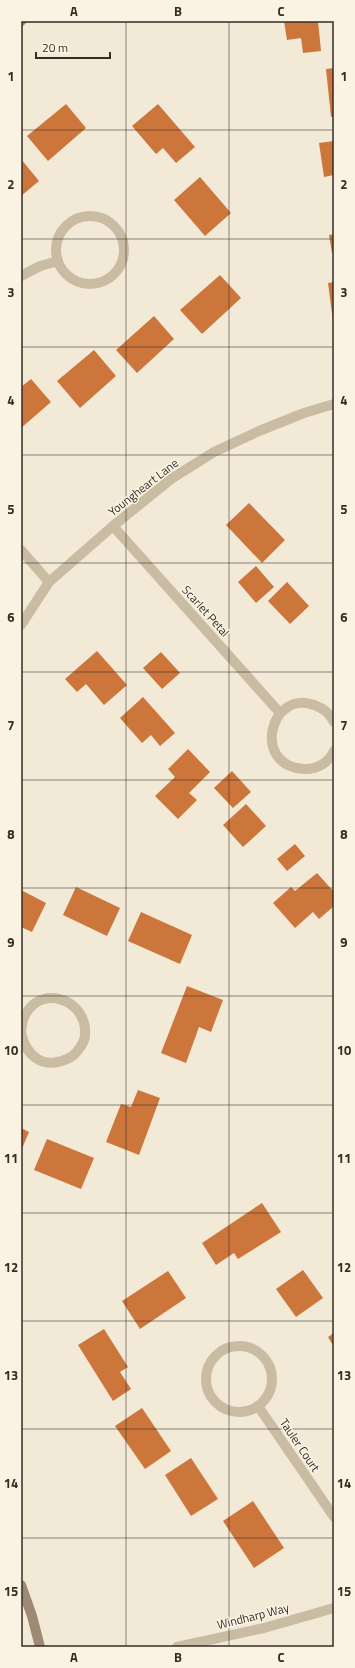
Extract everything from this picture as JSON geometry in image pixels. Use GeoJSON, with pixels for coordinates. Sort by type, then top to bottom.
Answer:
{"type":"FeatureCollection","features":[{"type":"Feature","properties":{"kind":"street"},"geometry":{"type":"LineString","coordinates":[[95,216],[108,221],[117,230],[123,242],[123,258],[118,270],[109,279],[97,283],[85,284],[69,277],[58,261],[56,249],[62,230],[71,222],[81,217],[95,216]]}},
{"type":"Feature","properties":{"kind":"street"},"geometry":{"type":"LineString","coordinates":[[21,276],[40,266],[58,261]]}},
{"type":"Feature","properties":{"kind":"street","name":"Youngheart Lane"},"geometry":{"type":"LineString","coordinates":[[21,625],[49,582],[113,526],[171,479],[214,452],[278,423],[334,404]]}},
{"type":"Feature","properties":{"kind":"street","name":"Scarlet Petal"},"geometry":{"type":"LineString","coordinates":[[113,526],[280,713]]}},
{"type":"Feature","properties":{"kind":"street"},"geometry":{"type":"LineString","coordinates":[[21,550],[49,582]]}},
{"type":"Feature","properties":{"kind":"street"},"geometry":{"type":"LineString","coordinates":[[334,722],[332,717],[323,708],[309,703],[294,704],[280,713],[273,725],[271,739],[278,756],[286,764],[297,769],[308,770],[323,764],[332,756],[334,751]]}},
{"type":"Feature","properties":{"kind":"street"},"geometry":{"type":"LineString","coordinates":[[51,998],[62,1000],[73,1005],[81,1014],[86,1031],[84,1042],[74,1056],[62,1062],[52,1063],[42,1061],[33,1056],[24,1045],[21,1032],[23,1020],[28,1010],[37,1002],[51,998]]}},
{"type":"Feature","properties":{"kind":"street"},"geometry":{"type":"LineString","coordinates":[[236,1346],[254,1349],[263,1356],[270,1368],[272,1381],[268,1396],[258,1406],[245,1412],[235,1412],[223,1408],[218,1404],[210,1393],[206,1380],[208,1370],[218,1354],[228,1348],[236,1346]]}},
{"type":"Feature","properties":{"kind":"street","name":"Tauler Court"},"geometry":{"type":"LineString","coordinates":[[258,1406],[334,1517]]}},
{"type":"Feature","properties":{"kind":"street"},"geometry":{"type":"LineString","coordinates":[[21,1585],[32,1616],[40,1647]]}},
{"type":"Feature","properties":{"kind":"street","name":"Windharp Way"},"geometry":{"type":"LineString","coordinates":[[177,1647],[264,1628],[334,1608]]}},
{"type":"Feature","properties":{"kind":"building"},"geometry":{"type":"Polygon","coordinates":[[[21,21],[28,21],[23,26],[21,21]]]}},
{"type":"Feature","properties":{"kind":"building"},"geometry":{"type":"Polygon","coordinates":[[[284,21],[318,21],[321,51],[303,53],[301,38],[287,40],[284,21]]]}},
{"type":"Feature","properties":{"kind":"building"},"geometry":{"type":"Polygon","coordinates":[[[334,68],[334,116],[331,117],[326,69],[334,68]]]}},
{"type":"Feature","properties":{"kind":"building"},"geometry":{"type":"Polygon","coordinates":[[[66,104],[86,128],[48,161],[27,136],[66,104]]]}},
{"type":"Feature","properties":{"kind":"building"},"geometry":{"type":"Polygon","coordinates":[[[158,104],[195,147],[176,163],[163,148],[156,154],[132,126],[158,104]]]}},
{"type":"Feature","properties":{"kind":"building"},"geometry":{"type":"Polygon","coordinates":[[[334,141],[334,175],[324,177],[319,143],[334,141]]]}},
{"type":"Feature","properties":{"kind":"building"},"geometry":{"type":"Polygon","coordinates":[[[21,159],[39,181],[21,196],[21,159]]]}},
{"type":"Feature","properties":{"kind":"building"},"geometry":{"type":"Polygon","coordinates":[[[200,177],[231,213],[205,236],[174,200],[200,177]]]}},
{"type":"Feature","properties":{"kind":"building"},"geometry":{"type":"Polygon","coordinates":[[[334,234],[334,252],[332,253],[329,235],[334,234]]]}},
{"type":"Feature","properties":{"kind":"building"},"geometry":{"type":"Polygon","coordinates":[[[220,275],[241,298],[202,334],[180,310],[220,275]]]}},
{"type":"Feature","properties":{"kind":"building"},"geometry":{"type":"Polygon","coordinates":[[[334,282],[334,321],[333,321],[328,283],[334,282]]]}},
{"type":"Feature","properties":{"kind":"building"},"geometry":{"type":"Polygon","coordinates":[[[154,316],[174,339],[137,373],[116,350],[154,316]]]}},
{"type":"Feature","properties":{"kind":"building"},"geometry":{"type":"Polygon","coordinates":[[[94,350],[116,376],[80,408],[57,381],[94,350]]]}},
{"type":"Feature","properties":{"kind":"building"},"geometry":{"type":"Polygon","coordinates":[[[31,379],[51,402],[21,428],[21,387],[31,379]]]}},
{"type":"Feature","properties":{"kind":"building"},"geometry":{"type":"Polygon","coordinates":[[[249,503],[285,540],[262,563],[226,525],[249,503]]]}},
{"type":"Feature","properties":{"kind":"building"},"geometry":{"type":"Polygon","coordinates":[[[256,566],[274,587],[256,603],[238,582],[256,566]]]}},
{"type":"Feature","properties":{"kind":"building"},"geometry":{"type":"Polygon","coordinates":[[[287,582],[309,606],[290,624],[268,601],[287,582]]]}},
{"type":"Feature","properties":{"kind":"building"},"geometry":{"type":"Polygon","coordinates":[[[97,651],[127,685],[104,705],[86,684],[77,692],[65,679],[97,651]]]}},
{"type":"Feature","properties":{"kind":"building"},"geometry":{"type":"Polygon","coordinates":[[[161,652],[180,673],[162,689],[143,668],[161,652]]]}},
{"type":"Feature","properties":{"kind":"building"},"geometry":{"type":"Polygon","coordinates":[[[143,697],[175,733],[160,746],[151,735],[142,743],[120,718],[143,697]]]}},
{"type":"Feature","properties":{"kind":"building"},"geometry":{"type":"Polygon","coordinates":[[[188,749],[210,772],[189,793],[197,800],[178,819],[155,796],[175,777],[168,769],[188,749]]]}},
{"type":"Feature","properties":{"kind":"building"},"geometry":{"type":"Polygon","coordinates":[[[232,771],[251,792],[233,808],[214,788],[232,771]]]}},
{"type":"Feature","properties":{"kind":"building"},"geometry":{"type":"Polygon","coordinates":[[[246,804],[266,826],[243,847],[223,825],[246,804]]]}},
{"type":"Feature","properties":{"kind":"building"},"geometry":{"type":"Polygon","coordinates":[[[295,844],[305,856],[287,871],[277,859],[295,844]]]}},
{"type":"Feature","properties":{"kind":"building"},"geometry":{"type":"Polygon","coordinates":[[[317,873],[334,892],[334,906],[319,919],[313,912],[295,928],[273,903],[291,887],[295,891],[317,873]]]}},
{"type":"Feature","properties":{"kind":"building"},"geometry":{"type":"Polygon","coordinates":[[[76,887],[120,908],[107,936],[63,915],[76,887]]]}},
{"type":"Feature","properties":{"kind":"building"},"geometry":{"type":"Polygon","coordinates":[[[21,890],[46,903],[32,932],[21,927],[21,890]]]}},
{"type":"Feature","properties":{"kind":"building"},"geometry":{"type":"Polygon","coordinates":[[[141,912],[192,935],[180,964],[128,941],[141,912]]]}},
{"type":"Feature","properties":{"kind":"building"},"geometry":{"type":"Polygon","coordinates":[[[187,986],[223,1000],[211,1032],[199,1027],[186,1063],[161,1053],[187,986]]]}},
{"type":"Feature","properties":{"kind":"building"},"geometry":{"type":"Polygon","coordinates":[[[138,1090],[160,1098],[139,1155],[106,1142],[121,1104],[131,1107],[138,1090]]]}},
{"type":"Feature","properties":{"kind":"building"},"geometry":{"type":"Polygon","coordinates":[[[21,1128],[29,1132],[21,1151],[21,1128]]]}},
{"type":"Feature","properties":{"kind":"building"},"geometry":{"type":"Polygon","coordinates":[[[47,1139],[94,1158],[81,1189],[34,1170],[47,1139]]]}},
{"type":"Feature","properties":{"kind":"building"},"geometry":{"type":"Polygon","coordinates":[[[262,1203],[281,1232],[238,1259],[234,1253],[216,1265],[202,1243],[262,1203]]]}},
{"type":"Feature","properties":{"kind":"building"},"geometry":{"type":"Polygon","coordinates":[[[303,1270],[323,1298],[296,1317],[276,1289],[303,1270]]]}},
{"type":"Feature","properties":{"kind":"building"},"geometry":{"type":"Polygon","coordinates":[[[168,1271],[186,1298],[140,1329],[122,1301],[168,1271]]]}},
{"type":"Feature","properties":{"kind":"building"},"geometry":{"type":"Polygon","coordinates":[[[104,1329],[128,1367],[120,1372],[131,1389],[113,1401],[78,1345],[104,1329]]]}},
{"type":"Feature","properties":{"kind":"building"},"geometry":{"type":"Polygon","coordinates":[[[334,1333],[334,1347],[328,1337],[334,1333]]]}},
{"type":"Feature","properties":{"kind":"building"},"geometry":{"type":"Polygon","coordinates":[[[142,1408],[171,1451],[145,1469],[115,1426],[142,1408]]]}},
{"type":"Feature","properties":{"kind":"building"},"geometry":{"type":"Polygon","coordinates":[[[191,1458],[218,1499],[191,1516],[165,1475],[191,1458]]]}},
{"type":"Feature","properties":{"kind":"building"},"geometry":{"type":"Polygon","coordinates":[[[253,1501],[284,1548],[254,1568],[223,1521],[253,1501]]]}}]}
